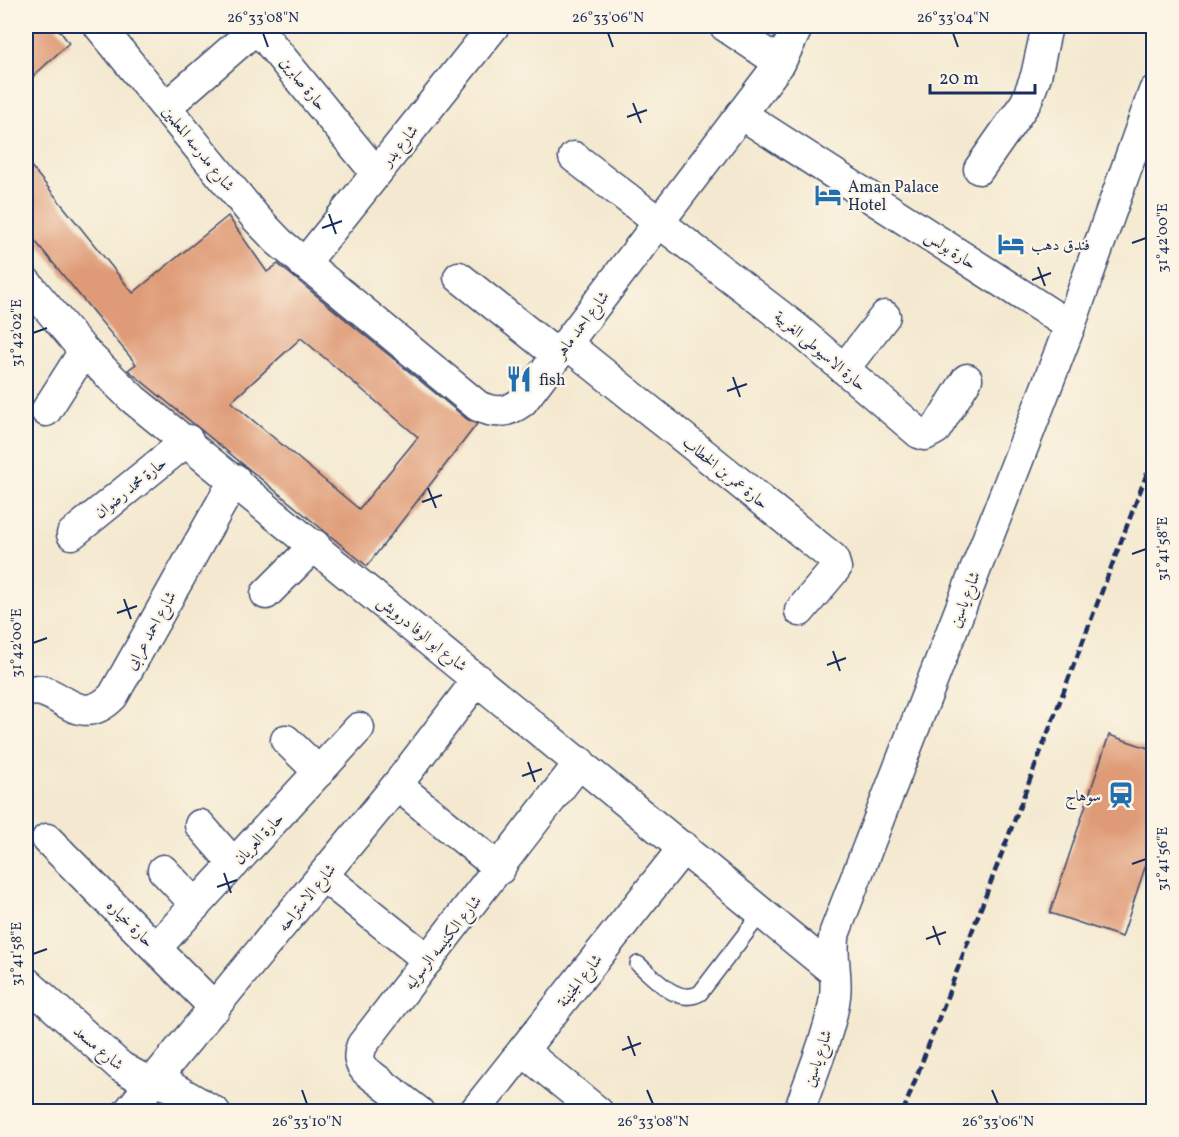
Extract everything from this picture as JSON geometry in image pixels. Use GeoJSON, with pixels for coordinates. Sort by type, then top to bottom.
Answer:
{"type":"FeatureCollection","features":[{"type":"Feature","properties":{"kind":"street","name":"شارع مدرسه المعلمين"},"geometry":{"type":"LineString","coordinates":[[99,26],[256,218],[304,264]]}},
{"type":"Feature","properties":{"kind":"street","name":"شارع بدر"},"geometry":{"type":"LineString","coordinates":[[304,264],[494,26]]}},
{"type":"Feature","properties":{"kind":"street"},"geometry":{"type":"LineString","coordinates":[[725,26],[780,63]]}},
{"type":"Feature","properties":{"kind":"street","name":"شارع احمد ماهر"},"geometry":{"type":"LineString","coordinates":[[304,264],[478,406],[489,411],[500,412],[512,409],[522,402],[780,63],[798,26]]}},
{"type":"Feature","properties":{"kind":"street"},"geometry":{"type":"LineString","coordinates":[[979,169],[1026,102],[1036,76],[1047,26]]}},
{"type":"Feature","properties":{"kind":"street","name":"حارة صابرين"},"geometry":{"type":"LineString","coordinates":[[166,107],[259,29],[376,173]]}},
{"type":"Feature","properties":{"kind":"street","name":"شارع ياسين"},"geometry":{"type":"LineString","coordinates":[[799,1112],[833,1009],[836,984],[832,945],[835,932],[1070,326],[1154,91]]}},
{"type":"Feature","properties":{"kind":"street","name":"حارة بولس"},"geometry":{"type":"LineString","coordinates":[[741,114],[1070,326]]}},
{"type":"Feature","properties":{"kind":"street","name":"حارة الاسيوطى الغربية"},"geometry":{"type":"LineString","coordinates":[[574,157],[660,221],[926,435],[936,429],[967,379]]}},
{"type":"Feature","properties":{"kind":"street","name":"حارة عمر بن الخطاب"},"geometry":{"type":"LineString","coordinates":[[459,277],[562,350],[833,558],[836,568],[834,572],[800,611]]}},
{"type":"Feature","properties":{"kind":"street","name":"شارع ابو الوفا درويش"},"geometry":{"type":"LineString","coordinates":[[26,282],[84,351],[133,399],[188,440],[834,971]]}},
{"type":"Feature","properties":{"kind":"street"},"geometry":{"type":"LineString","coordinates":[[844,369],[885,316]]}},
{"type":"Feature","properties":{"kind":"street"},"geometry":{"type":"LineString","coordinates":[[46,411],[84,351]]}},
{"type":"Feature","properties":{"kind":"street","name":"حارة محمد رضوان"},"geometry":{"type":"LineString","coordinates":[[72,534],[188,440]]}},
{"type":"Feature","properties":{"kind":"street","name":"شارع احمد عرابى"},"geometry":{"type":"LineString","coordinates":[[26,692],[37,690],[77,709],[91,711],[104,706],[113,696],[235,479]]}},
{"type":"Feature","properties":{"kind":"street"},"geometry":{"type":"LineString","coordinates":[[266,594],[315,545]]}},
{"type":"Feature","properties":{"kind":"street","name":"شارع الاستراحه"},"geometry":{"type":"LineString","coordinates":[[128,1112],[398,785],[478,679]]}},
{"type":"Feature","properties":{"kind":"street","name":"حارة العريان"},"geometry":{"type":"LineString","coordinates":[[156,948],[359,728]]}},
{"type":"Feature","properties":{"kind":"street"},"geometry":{"type":"LineString","coordinates":[[286,740],[320,772]]}},
{"type":"Feature","properties":{"kind":"street","name":"شارع الكنيسه الرسوليه"},"geometry":{"type":"LineString","coordinates":[[419,1112],[366,1071],[360,1064],[358,1053],[580,762]]}},
{"type":"Feature","properties":{"kind":"street"},"geometry":{"type":"LineString","coordinates":[[398,785],[500,869]]}},
{"type":"Feature","properties":{"kind":"street"},"geometry":{"type":"LineString","coordinates":[[200,825],[234,864]]}},
{"type":"Feature","properties":{"kind":"street","name":"حارة خياره"},"geometry":{"type":"LineString","coordinates":[[47,839],[215,1008]]}},
{"type":"Feature","properties":{"kind":"street","name":"شارع الجنينة"},"geometry":{"type":"LineString","coordinates":[[474,1112],[684,848]]}},
{"type":"Feature","properties":{"kind":"street"},"geometry":{"type":"LineString","coordinates":[[163,870],[196,905]]}},
{"type":"Feature","properties":{"kind":"street"},"geometry":{"type":"LineString","coordinates":[[323,876],[428,960]]}},
{"type":"Feature","properties":{"kind":"street","name":"شارع مسعد"},"geometry":{"type":"LineString","coordinates":[[26,982],[121,1067],[170,1086],[215,1112]]}},
{"type":"Feature","properties":{"kind":"street"},"geometry":{"type":"LineString","coordinates":[[523,1051],[598,1112]]}},
{"type":"Feature","properties":{"kind":"lane"},"geometry":{"type":"LineString","coordinates":[[638,964],[675,994],[682,998],[692,998],[700,993],[762,912]]}},
{"type":"Feature","properties":{"kind":"building"},"geometry":{"type":"Polygon","coordinates":[[[26,26],[56,26],[69,43],[26,83],[26,26]]]}},
{"type":"Feature","properties":{"kind":"building"},"geometry":{"type":"Polygon","coordinates":[[[26,160],[133,293],[228,216],[267,272],[278,264],[467,419],[477,424],[367,566],[128,370],[136,364],[26,230],[26,160]],[[301,338],[231,402],[359,509],[418,437],[301,338]]]}},
{"type":"Feature","properties":{"kind":"building","name":"سوهاج"},"geometry":{"type":"Polygon","coordinates":[[[1109,735],[1154,750],[1154,840],[1122,937],[1050,913],[1109,735]]]}},
{"type":"Feature","properties":{"kind":"railway"},"geometry":{"type":"LineString","coordinates":[[903,1112],[1154,455]]}},
{"type":"Feature","properties":{"kind":"place","name":"Aman Palace Hotel"},"geometry":{"type":"Point","coordinates":[828,195]}},
{"type":"Feature","properties":{"kind":"place","name":"فندق دهب"},"geometry":{"type":"Point","coordinates":[1011,244]}},
{"type":"Feature","properties":{"kind":"place","name":"fish"},"geometry":{"type":"Point","coordinates":[519,379]}},
{"type":"Feature","properties":{"kind":"place","name":"سوهاج"},"geometry":{"type":"Point","coordinates":[1121,795]}}]}
